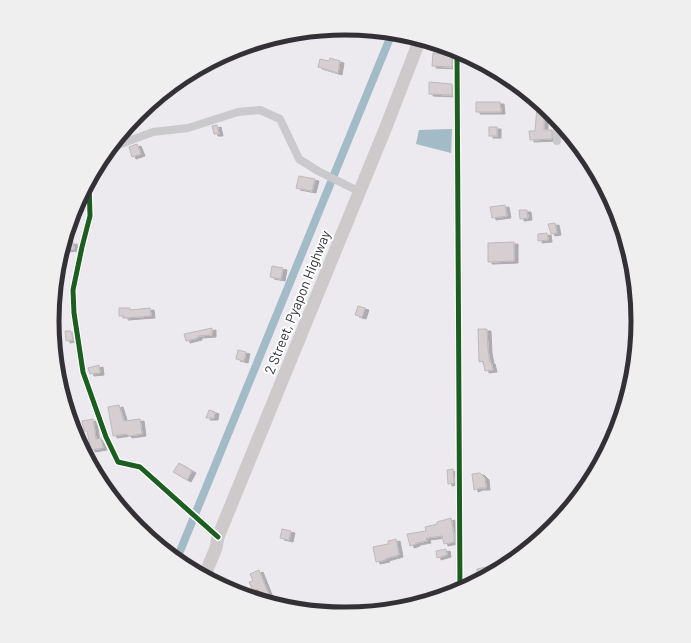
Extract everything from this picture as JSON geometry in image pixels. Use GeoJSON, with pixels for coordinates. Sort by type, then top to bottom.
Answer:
{"type":"FeatureCollection","features":[{"type":"Feature","properties":{"kind":"main road","name":"2 Street, Pyapon Highway"},"geometry":{"type":"LineString","coordinates":[[206,572],[216,548],[218,537],[360,192],[418,45]]}},
{"type":"Feature","properties":{"kind":"street"},"geometry":{"type":"LineString","coordinates":[[457,58],[460,584]]}},
{"type":"Feature","properties":{"kind":"street"},"geometry":{"type":"LineString","coordinates":[[120,144],[153,132],[188,128],[238,112],[260,110],[280,119],[299,159],[318,171],[360,192]]}},
{"type":"Feature","properties":{"kind":"street"},"geometry":{"type":"LineString","coordinates":[[557,129],[557,141]]}},
{"type":"Feature","properties":{"kind":"street"},"geometry":{"type":"LineString","coordinates":[[89,196],[90,216],[73,290],[74,313],[83,372],[106,437],[118,462],[140,466],[218,537]]}},
{"type":"Feature","properties":{"kind":"water"},"geometry":{"type":"Polygon","coordinates":[[[452,129],[451,153],[416,144],[419,130],[452,129]]]}},
{"type":"Feature","properties":{"kind":"building"},"geometry":{"type":"Polygon","coordinates":[[[433,53],[452,56],[452,67],[432,66],[433,53]]]}},
{"type":"Feature","properties":{"kind":"building"},"geometry":{"type":"Polygon","coordinates":[[[330,58],[340,61],[338,73],[318,67],[320,59],[329,61],[330,58]]]}},
{"type":"Feature","properties":{"kind":"building"},"geometry":{"type":"Polygon","coordinates":[[[429,82],[452,84],[452,95],[429,94],[429,82]]]}},
{"type":"Feature","properties":{"kind":"building"},"geometry":{"type":"Polygon","coordinates":[[[476,102],[500,102],[501,112],[476,112],[476,102]]]}},
{"type":"Feature","properties":{"kind":"building"},"geometry":{"type":"Polygon","coordinates":[[[537,109],[544,115],[544,130],[552,130],[552,139],[530,140],[529,131],[535,131],[537,109]]]}},
{"type":"Feature","properties":{"kind":"building"},"geometry":{"type":"Polygon","coordinates":[[[217,125],[219,134],[214,134],[212,126],[217,125]]]}},
{"type":"Feature","properties":{"kind":"building"},"geometry":{"type":"Polygon","coordinates":[[[489,127],[497,127],[497,136],[489,136],[489,127]]]}},
{"type":"Feature","properties":{"kind":"building"},"geometry":{"type":"Polygon","coordinates":[[[137,144],[141,154],[132,157],[129,147],[137,144]]]}},
{"type":"Feature","properties":{"kind":"building"},"geometry":{"type":"Polygon","coordinates":[[[299,176],[315,179],[312,191],[296,188],[299,176]]]}},
{"type":"Feature","properties":{"kind":"building"},"geometry":{"type":"Polygon","coordinates":[[[505,205],[507,216],[492,218],[490,207],[505,205]]]}},
{"type":"Feature","properties":{"kind":"building"},"geometry":{"type":"Polygon","coordinates":[[[519,210],[527,210],[528,218],[520,219],[519,210]]]}},
{"type":"Feature","properties":{"kind":"building"},"geometry":{"type":"Polygon","coordinates":[[[555,223],[557,233],[551,234],[548,224],[555,223]]]}},
{"type":"Feature","properties":{"kind":"building"},"geometry":{"type":"Polygon","coordinates":[[[547,233],[548,240],[538,241],[538,234],[547,233]]]}},
{"type":"Feature","properties":{"kind":"building"},"geometry":{"type":"Polygon","coordinates":[[[70,242],[73,242],[74,249],[68,250],[70,242]]]}},
{"type":"Feature","properties":{"kind":"building"},"geometry":{"type":"Polygon","coordinates":[[[514,242],[514,261],[488,262],[488,243],[514,242]]]}},
{"type":"Feature","properties":{"kind":"building"},"geometry":{"type":"Polygon","coordinates":[[[272,266],[283,268],[281,279],[270,277],[272,266]]]}},
{"type":"Feature","properties":{"kind":"building"},"geometry":{"type":"Polygon","coordinates":[[[358,306],[365,308],[362,317],[355,315],[358,306]]]}},
{"type":"Feature","properties":{"kind":"building"},"geometry":{"type":"Polygon","coordinates":[[[119,308],[130,308],[130,310],[150,308],[151,316],[124,318],[124,316],[119,316],[119,308]]]}},
{"type":"Feature","properties":{"kind":"building"},"geometry":{"type":"Polygon","coordinates":[[[212,328],[212,335],[198,336],[198,338],[186,341],[184,334],[212,328]]]}},
{"type":"Feature","properties":{"kind":"building"},"geometry":{"type":"Polygon","coordinates":[[[478,329],[487,329],[488,351],[493,370],[485,371],[483,361],[479,362],[478,329]]]}},
{"type":"Feature","properties":{"kind":"building"},"geometry":{"type":"Polygon","coordinates":[[[65,331],[71,331],[73,340],[66,341],[65,331]]]}},
{"type":"Feature","properties":{"kind":"building"},"geometry":{"type":"Polygon","coordinates":[[[238,350],[246,352],[244,361],[236,359],[238,350]]]}},
{"type":"Feature","properties":{"kind":"building"},"geometry":{"type":"Polygon","coordinates":[[[99,365],[100,373],[90,374],[88,368],[99,365]]]}},
{"type":"Feature","properties":{"kind":"building"},"geometry":{"type":"Polygon","coordinates":[[[119,405],[124,421],[140,419],[142,434],[113,436],[108,407],[119,405]]]}},
{"type":"Feature","properties":{"kind":"building"},"geometry":{"type":"Polygon","coordinates":[[[209,410],[215,412],[214,418],[206,418],[209,410]]]}},
{"type":"Feature","properties":{"kind":"building"},"geometry":{"type":"Polygon","coordinates":[[[93,419],[96,439],[101,438],[103,448],[91,450],[87,431],[84,431],[82,421],[93,419]]]}},
{"type":"Feature","properties":{"kind":"building"},"geometry":{"type":"Polygon","coordinates":[[[179,463],[192,471],[187,480],[173,472],[179,463]]]}},
{"type":"Feature","properties":{"kind":"building"},"geometry":{"type":"Polygon","coordinates":[[[453,469],[454,483],[448,484],[447,470],[453,469]]]}},
{"type":"Feature","properties":{"kind":"building"},"geometry":{"type":"Polygon","coordinates":[[[480,473],[485,478],[486,488],[474,490],[472,474],[480,473]]]}},
{"type":"Feature","properties":{"kind":"building"},"geometry":{"type":"Polygon","coordinates":[[[451,518],[454,542],[444,544],[442,536],[426,538],[427,541],[410,546],[407,534],[426,531],[425,527],[451,518]]]}},
{"type":"Feature","properties":{"kind":"building"},"geometry":{"type":"Polygon","coordinates":[[[282,529],[291,531],[289,540],[280,538],[282,529]]]}},
{"type":"Feature","properties":{"kind":"building"},"geometry":{"type":"Polygon","coordinates":[[[396,539],[399,555],[376,562],[373,547],[388,544],[388,541],[396,539]]]}},
{"type":"Feature","properties":{"kind":"building"},"geometry":{"type":"Polygon","coordinates":[[[446,549],[447,555],[437,558],[436,551],[446,549]]]}},
{"type":"Feature","properties":{"kind":"building"},"geometry":{"type":"Polygon","coordinates":[[[491,566],[492,568],[477,576],[477,569],[491,566]]]}},
{"type":"Feature","properties":{"kind":"building"},"geometry":{"type":"Polygon","coordinates":[[[259,570],[269,595],[266,596],[261,595],[258,589],[253,591],[249,582],[253,581],[250,574],[259,570]]]}},
{"type":"Feature","properties":{"kind":"waterway"},"geometry":{"type":"LineString","coordinates":[[179,555],[390,38]]}},
{"type":"Feature","properties":{"kind":"cycle path"},"geometry":{"type":"LineString","coordinates":[[457,58],[460,584]]}},
{"type":"Feature","properties":{"kind":"cycle path"},"geometry":{"type":"LineString","coordinates":[[89,194],[90,216],[73,290],[74,313],[83,372],[106,437],[118,462],[140,467],[218,537]]}}]}
